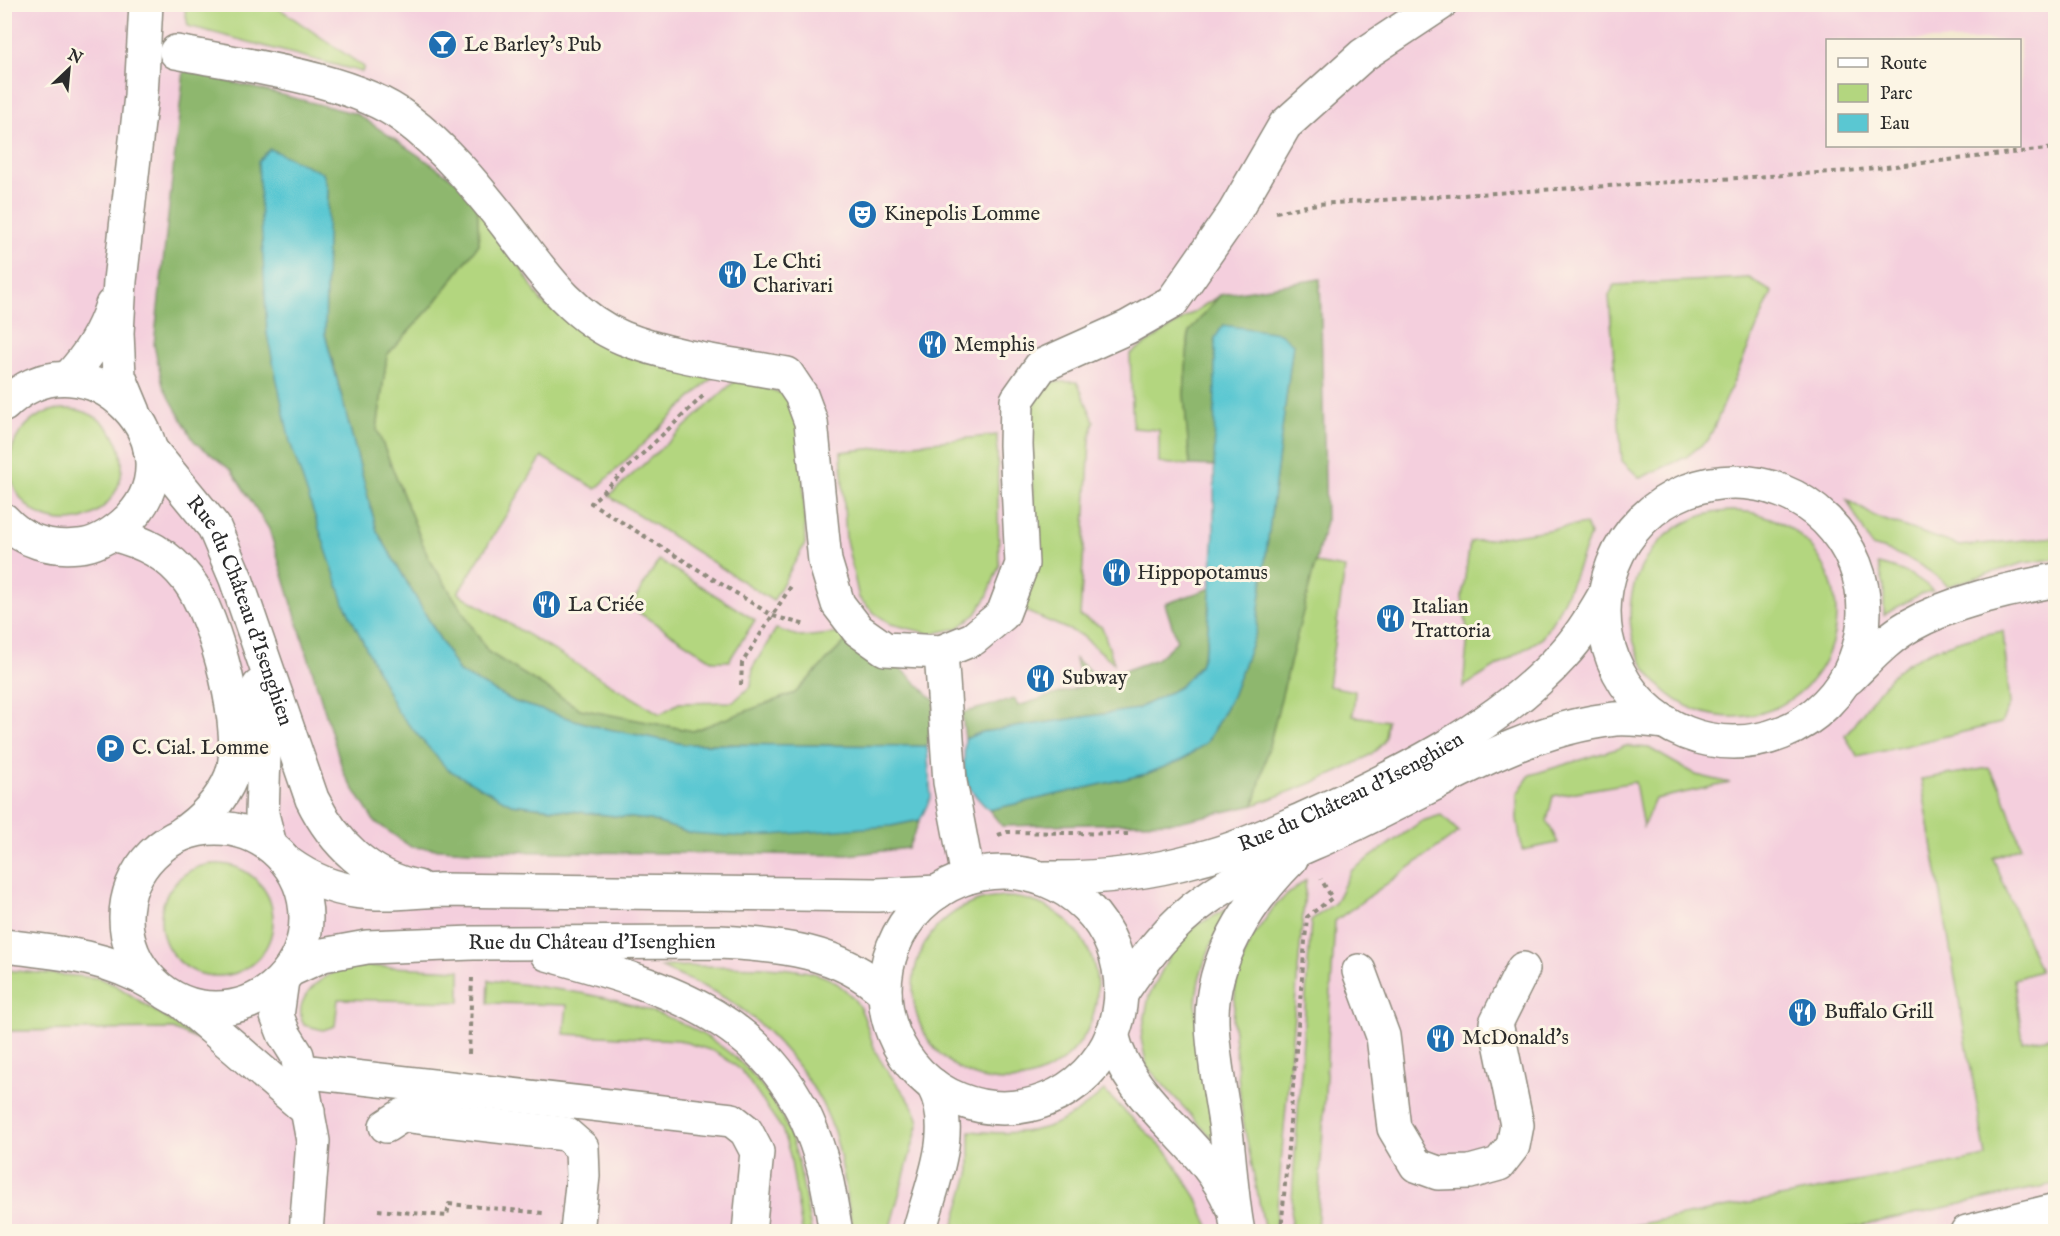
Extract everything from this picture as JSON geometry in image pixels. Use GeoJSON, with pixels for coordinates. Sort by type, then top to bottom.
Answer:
{"type":"FeatureCollection","features":[{"type":"Feature","properties":{"kind":"main road"},"geometry":{"type":"LineString","coordinates":[[4,520],[11,528],[34,542],[61,548],[87,545],[112,534],[131,518],[144,497],[150,473],[150,449],[144,429],[123,390],[117,360],[120,281],[141,96],[147,4]]}},
{"type":"Feature","properties":{"kind":"main road"},"geometry":{"type":"LineString","coordinates":[[176,52],[348,88],[404,117],[463,171],[543,277],[577,310],[622,338],[694,357],[787,374],[801,395],[811,422],[825,561],[838,604],[858,630],[885,649],[941,652],[973,639],[1003,614],[1022,564],[1016,444],[1017,400],[1041,366],[1128,327],[1172,302],[1239,205],[1285,125],[1363,55],[1440,4]]}},
{"type":"Feature","properties":{"kind":"main road"},"geometry":{"type":"LineString","coordinates":[[68,378],[81,365],[103,331],[120,281]]}},
{"type":"Feature","properties":{"kind":"main road"},"geometry":{"type":"LineString","coordinates":[[4,405],[33,385],[68,378],[93,382],[116,394],[134,412]]}},
{"type":"Feature","properties":{"kind":"main road","name":"Rue du Château d'Isenghien"},"geometry":{"type":"LineString","coordinates":[[150,449],[214,527],[236,579],[312,800],[333,837],[345,851],[390,877],[412,886],[440,890]]}},
{"type":"Feature","properties":{"kind":"main road"},"geometry":{"type":"LineString","coordinates":[[1843,683],[1862,633],[1863,597],[1854,562],[1846,546],[1823,518],[1809,506],[1777,490],[1742,482],[1724,482],[1689,489],[1672,497],[1643,518],[1625,541],[1611,567],[1604,596],[1606,640],[1616,668],[1642,704],[1665,722],[1706,738],[1750,741],[1778,734],[1819,710],[1843,683],[1907,627],[1926,617],[1983,597],[2055,580]]}},
{"type":"Feature","properties":{"kind":"main road"},"geometry":{"type":"LineString","coordinates":[[112,534],[150,545],[187,579],[198,594],[232,700],[237,745],[231,777],[211,809],[180,835],[161,846],[145,862],[133,882],[127,903],[126,926],[131,948],[142,969],[308,1111]]}},
{"type":"Feature","properties":{"kind":"main road","name":"Rue du Château d'Isenghien"},"geometry":{"type":"LineString","coordinates":[[1604,596],[1575,642],[1526,690],[1452,742],[1364,791],[1256,839],[1198,860],[1122,875],[1040,878],[1004,872],[968,877],[938,892],[918,909],[895,942],[887,967],[885,993],[889,1019],[898,1044],[914,1067],[933,1085],[971,1104],[1000,1108],[1028,1105],[1055,1096],[1079,1080],[1099,1060],[1112,1034],[1121,994],[1146,955],[1188,913],[1223,887],[1478,762],[1549,735],[1616,719],[1665,722]]}},
{"type":"Feature","properties":{"kind":"main road"},"geometry":{"type":"LineString","coordinates":[[4,946],[89,957],[125,969],[169,993],[202,1007],[224,1008],[245,1003],[265,994],[286,975],[301,950],[306,928],[306,906],[300,884],[279,855],[262,814],[264,755],[254,636]]}},
{"type":"Feature","properties":{"kind":"main road"},"geometry":{"type":"LineString","coordinates":[[941,652],[950,782],[968,877]]}},
{"type":"Feature","properties":{"kind":"main road"},"geometry":{"type":"LineString","coordinates":[[180,835],[203,829],[227,828],[249,834],[279,855]]}},
{"type":"Feature","properties":{"kind":"main road"},"geometry":{"type":"LineString","coordinates":[[1237,1225],[1213,1038],[1213,999],[1216,978],[1232,941],[1248,913],[1267,886],[1303,848]]}},
{"type":"Feature","properties":{"kind":"main road","name":"Rue du Château d'Isenghien"},"geometry":{"type":"LineString","coordinates":[[279,855],[323,886],[344,891],[396,893],[440,890],[877,896],[938,892]]}},
{"type":"Feature","properties":{"kind":"main road","name":"Rue du Château d'Isenghien"},"geometry":{"type":"LineString","coordinates":[[1040,878],[1076,898],[1104,928],[1115,954],[1121,994]]}},
{"type":"Feature","properties":{"kind":"main road","name":"Rue du Château d'Isenghien"},"geometry":{"type":"LineString","coordinates":[[286,975],[323,955],[359,948],[498,943],[719,942],[782,947],[841,962],[865,975],[885,993]]}},
{"type":"Feature","properties":{"kind":"main road"},"geometry":{"type":"LineString","coordinates":[[498,943],[566,959],[664,989],[713,1014],[753,1046],[788,1086],[810,1127],[821,1156],[836,1232]]}},
{"type":"Feature","properties":{"kind":"main road"},"geometry":{"type":"LineString","coordinates":[[1359,971],[1383,1036],[1394,1128],[1416,1165],[1438,1173],[1470,1172],[1499,1164],[1513,1146],[1517,1125],[1496,1023],[1523,969]]}},
{"type":"Feature","properties":{"kind":"main road"},"geometry":{"type":"LineString","coordinates":[[286,975],[277,1016],[284,1034],[297,1055],[301,1071],[313,1163],[306,1232]]}},
{"type":"Feature","properties":{"kind":"main road"},"geometry":{"type":"LineString","coordinates":[[1112,1034],[1117,1055],[1138,1090],[1200,1157],[1229,1201],[1237,1225]]}},
{"type":"Feature","properties":{"kind":"main road"},"geometry":{"type":"LineString","coordinates":[[301,1071],[732,1120],[746,1131],[757,1152],[749,1232]]}},
{"type":"Feature","properties":{"kind":"main road"},"geometry":{"type":"LineString","coordinates":[[919,1232],[942,1144],[942,1111],[933,1085]]}},
{"type":"Feature","properties":{"kind":"main road"},"geometry":{"type":"LineString","coordinates":[[386,1126],[403,1115],[566,1134],[582,1148],[583,1176],[578,1227]]}},
{"type":"Feature","properties":{"kind":"main road"},"geometry":{"type":"LineString","coordinates":[[1966,1232],[2055,1210]]}},
{"type":"Feature","properties":{"kind":"path"},"geometry":{"type":"LineString","coordinates":[[1239,205],[1277,212],[1317,204],[1849,171],[2055,148]]}},
{"type":"Feature","properties":{"kind":"path"},"geometry":{"type":"LineString","coordinates":[[709,391],[591,503],[773,615],[815,625]]}},
{"type":"Feature","properties":{"kind":"path"},"geometry":{"type":"LineString","coordinates":[[741,685],[742,663],[797,576]]}},
{"type":"Feature","properties":{"kind":"path"},"geometry":{"type":"LineString","coordinates":[[961,846],[1007,832],[1136,834]]}},
{"type":"Feature","properties":{"kind":"path"},"geometry":{"type":"LineString","coordinates":[[1281,1232],[1307,917],[1332,898],[1303,848]]}},
{"type":"Feature","properties":{"kind":"path"},"geometry":{"type":"LineString","coordinates":[[378,1210],[447,1216],[448,1204],[578,1227]]}},
{"type":"Feature","properties":{"kind":"shaded area"},"geometry":{"type":"Polygon","coordinates":[[[5,5],[2055,5],[2055,1211],[1975,1232],[5,1232],[5,5]]]}},
{"type":"Feature","properties":{"kind":"green space"},"geometry":{"type":"Polygon","coordinates":[[[184,5],[274,5],[364,67],[362,72],[188,26],[184,5]]]}},
{"type":"Feature","properties":{"kind":"green space"},"geometry":{"type":"Polygon","coordinates":[[[184,70],[357,114],[477,195],[479,244],[434,304],[387,355],[377,430],[428,557],[488,652],[580,709],[693,731],[795,693],[846,641],[903,670],[935,701],[927,746],[683,744],[598,727],[515,702],[459,672],[377,531],[325,333],[328,191],[323,173],[267,334],[511,804],[650,820],[689,833],[891,826],[920,820],[908,848],[848,855],[469,851],[411,847],[374,821],[344,774],[269,529],[232,471],[194,441],[163,386],[154,345],[184,70]]]}},
{"type":"Feature","properties":{"kind":"green space"},"geometry":{"type":"Polygon","coordinates":[[[477,195],[542,303],[613,340],[717,373],[596,489],[542,457],[458,593],[660,714],[679,703],[733,702],[751,686],[753,667],[776,629],[801,637],[841,633],[846,641],[795,693],[693,731],[580,709],[488,652],[428,557],[377,430],[387,355],[434,304],[479,244],[477,195]]]}},
{"type":"Feature","properties":{"kind":"green space"},"geometry":{"type":"Polygon","coordinates":[[[1749,278],[1772,292],[1709,439],[1686,457],[1640,478],[1622,461],[1609,296],[1614,285],[1749,278]]]}},
{"type":"Feature","properties":{"kind":"green space"},"geometry":{"type":"Polygon","coordinates":[[[1320,279],[1326,521],[1254,805],[1178,822],[1002,826],[989,810],[1146,774],[1182,760],[1207,742],[1232,696],[1256,632],[1293,344],[1215,338],[1216,466],[1190,465],[1184,394],[1189,332],[1220,295],[1320,279]]]}},
{"type":"Feature","properties":{"kind":"green space"},"geometry":{"type":"Polygon","coordinates":[[[1220,295],[1189,332],[1184,394],[1190,465],[1159,463],[1159,430],[1133,428],[1130,354],[1220,295]]]}},
{"type":"Feature","properties":{"kind":"green space"},"geometry":{"type":"Polygon","coordinates":[[[738,378],[781,393],[796,406],[803,449],[805,544],[773,601],[609,496],[738,378]]]}},
{"type":"Feature","properties":{"kind":"green space"},"geometry":{"type":"Polygon","coordinates":[[[1045,382],[1077,382],[1094,421],[1090,439],[1080,616],[1102,627],[1114,663],[1081,635],[1020,609],[1028,600],[1033,496],[1027,420],[1045,382]]]}},
{"type":"Feature","properties":{"kind":"green space"},"geometry":{"type":"Polygon","coordinates":[[[66,409],[87,413],[106,425],[118,444],[122,465],[118,486],[106,505],[87,517],[66,521],[45,517],[26,505],[14,486],[10,465],[14,444],[26,425],[45,413],[66,409]]]}},
{"type":"Feature","properties":{"kind":"green space"},"geometry":{"type":"Polygon","coordinates":[[[997,435],[999,566],[987,597],[976,614],[958,628],[931,634],[891,624],[873,612],[859,598],[846,540],[841,452],[997,435]]]}},
{"type":"Feature","properties":{"kind":"green space"},"geometry":{"type":"Polygon","coordinates":[[[1847,500],[1876,517],[1960,546],[2055,537],[2055,559],[2023,563],[1948,586],[1913,561],[1872,546],[1847,500]]]}},
{"type":"Feature","properties":{"kind":"green space"},"geometry":{"type":"Polygon","coordinates":[[[1723,511],[1743,511],[1763,515],[1782,523],[1806,541],[1824,565],[1832,584],[1836,614],[1832,644],[1824,663],[1806,687],[1782,705],[1763,713],[1743,717],[1723,717],[1703,713],[1684,705],[1668,694],[1653,679],[1642,663],[1634,644],[1630,624],[1630,604],[1634,584],[1642,565],[1653,549],[1668,534],[1684,523],[1703,515],[1723,511]]]}},
{"type":"Feature","properties":{"kind":"green space"},"geometry":{"type":"Polygon","coordinates":[[[1586,524],[1590,535],[1573,580],[1556,616],[1541,639],[1463,687],[1468,635],[1462,598],[1470,542],[1586,524]]]}},
{"type":"Feature","properties":{"kind":"green space"},"geometry":{"type":"Polygon","coordinates":[[[659,560],[755,620],[729,661],[713,661],[630,607],[659,560]]]}},
{"type":"Feature","properties":{"kind":"green space"},"geometry":{"type":"Polygon","coordinates":[[[1315,563],[1345,568],[1328,686],[1355,691],[1353,716],[1387,721],[1385,738],[1374,752],[1342,770],[1254,805],[1315,563]]]}},
{"type":"Feature","properties":{"kind":"green space"},"geometry":{"type":"Polygon","coordinates":[[[1878,564],[1908,573],[1933,591],[1920,594],[1884,615],[1884,586],[1878,564]]]}},
{"type":"Feature","properties":{"kind":"green space"},"geometry":{"type":"Polygon","coordinates":[[[1211,588],[1207,643],[1200,665],[1180,687],[1137,709],[982,732],[965,739],[962,713],[1015,699],[1018,706],[1083,686],[1075,659],[1101,679],[1157,659],[1177,641],[1165,604],[1211,588]]]}},
{"type":"Feature","properties":{"kind":"green space"},"geometry":{"type":"Polygon","coordinates":[[[2003,631],[2010,704],[2001,723],[1858,757],[1845,736],[1893,674],[1924,654],[1949,644],[2003,631]]]}},
{"type":"Feature","properties":{"kind":"green space"},"geometry":{"type":"Polygon","coordinates":[[[1626,746],[1649,748],[1696,775],[1730,783],[1655,799],[1643,827],[1635,782],[1553,796],[1547,821],[1558,843],[1522,850],[1517,819],[1517,794],[1530,775],[1626,746]]]}},
{"type":"Feature","properties":{"kind":"green space"},"geometry":{"type":"Polygon","coordinates":[[[1989,768],[2001,788],[2021,847],[1993,858],[2040,971],[2014,979],[2023,1042],[2051,1037],[2056,1074],[2055,1184],[1835,1231],[1605,1231],[1986,1157],[1921,779],[1989,768]]]}},
{"type":"Feature","properties":{"kind":"green space"},"geometry":{"type":"Polygon","coordinates":[[[1441,815],[1459,832],[1335,921],[1317,1231],[1290,1231],[1311,920],[1335,903],[1351,871],[1422,821],[1441,815]]]}},
{"type":"Feature","properties":{"kind":"green space"},"geometry":{"type":"Polygon","coordinates":[[[217,864],[238,868],[257,880],[269,899],[273,920],[269,941],[257,960],[238,972],[217,976],[196,972],[177,960],[165,941],[161,920],[165,899],[177,880],[196,868],[217,864]]]}},
{"type":"Feature","properties":{"kind":"green space"},"geometry":{"type":"Polygon","coordinates":[[[1306,880],[1275,1231],[1265,1231],[1242,1116],[1233,1023],[1236,978],[1251,939],[1277,903],[1306,880]]]}},
{"type":"Feature","properties":{"kind":"green space"},"geometry":{"type":"Polygon","coordinates":[[[1005,897],[1040,904],[1056,912],[1070,924],[1082,938],[1090,954],[1097,989],[1090,1024],[1082,1040],[1070,1054],[1056,1066],[1040,1074],[1005,1081],[970,1074],[954,1066],[940,1054],[928,1040],[920,1024],[913,989],[920,954],[928,938],[940,924],[954,912],[970,904],[1005,897]]]}},
{"type":"Feature","properties":{"kind":"green space"},"geometry":{"type":"Polygon","coordinates":[[[1229,908],[1200,976],[1196,1016],[1201,1060],[1218,1145],[1147,1067],[1141,1038],[1149,996],[1172,951],[1193,927],[1229,908]]]}},
{"type":"Feature","properties":{"kind":"green space"},"geometry":{"type":"Polygon","coordinates":[[[366,966],[460,970],[460,1002],[338,999],[335,1026],[323,1030],[304,1025],[301,1007],[304,998],[316,984],[342,969],[366,966]]]}},
{"type":"Feature","properties":{"kind":"green space"},"geometry":{"type":"Polygon","coordinates":[[[660,967],[770,967],[808,972],[831,980],[843,988],[857,1003],[864,1016],[876,1052],[911,1103],[919,1122],[889,1231],[853,1231],[834,1132],[815,1092],[788,1053],[754,1019],[736,1005],[711,990],[660,967]]]}},
{"type":"Feature","properties":{"kind":"green space"},"geometry":{"type":"Polygon","coordinates":[[[4,970],[99,978],[117,986],[202,1042],[173,1029],[5,1031],[4,970]]]}},
{"type":"Feature","properties":{"kind":"green space"},"geometry":{"type":"Polygon","coordinates":[[[489,980],[615,1000],[693,1029],[728,1051],[758,1080],[788,1130],[801,1173],[811,1231],[802,1231],[790,1155],[782,1129],[741,1070],[716,1052],[678,1040],[564,1034],[567,1005],[488,1003],[489,980]]]}},
{"type":"Feature","properties":{"kind":"green space"},"geometry":{"type":"Polygon","coordinates":[[[1104,1091],[1168,1153],[1196,1197],[1211,1231],[952,1231],[970,1171],[970,1131],[1010,1133],[1043,1128],[1073,1115],[1104,1091]]]}},
{"type":"Feature","properties":{"kind":"water"},"geometry":{"type":"Polygon","coordinates":[[[270,149],[323,173],[328,190],[325,334],[377,531],[459,672],[515,702],[598,727],[683,744],[927,746],[931,797],[920,820],[891,826],[744,837],[689,833],[650,820],[511,804],[447,769],[397,711],[344,603],[290,442],[267,334],[258,161],[270,149]]]}},
{"type":"Feature","properties":{"kind":"water"},"geometry":{"type":"Polygon","coordinates":[[[1223,325],[1280,333],[1293,344],[1256,632],[1232,696],[1207,742],[1182,760],[1146,774],[989,810],[973,793],[966,778],[964,771],[965,739],[982,732],[1137,709],[1180,687],[1200,665],[1207,643],[1214,532],[1215,338],[1223,325]]]}},
{"type":"Feature","properties":{"kind":"place","name":"Le Barley's Pub"},"geometry":{"type":"Point","coordinates":[443,45]}},
{"type":"Feature","properties":{"kind":"place","name":"Kinepolis Lomme"},"geometry":{"type":"Point","coordinates":[863,214]}},
{"type":"Feature","properties":{"kind":"place","name":"Le Chti Charivari"},"geometry":{"type":"Point","coordinates":[732,274]}},
{"type":"Feature","properties":{"kind":"place","name":"Memphis"},"geometry":{"type":"Point","coordinates":[933,345]}},
{"type":"Feature","properties":{"kind":"place","name":"Hippopotamus"},"geometry":{"type":"Point","coordinates":[1116,573]}},
{"type":"Feature","properties":{"kind":"place","name":"La Criée"},"geometry":{"type":"Point","coordinates":[547,605]}},
{"type":"Feature","properties":{"kind":"place","name":"Italian Trattoria"},"geometry":{"type":"Point","coordinates":[1391,619]}},
{"type":"Feature","properties":{"kind":"place","name":"Subway"},"geometry":{"type":"Point","coordinates":[1041,678]}},
{"type":"Feature","properties":{"kind":"place","name":"C. Cial. Lomme"},"geometry":{"type":"Point","coordinates":[111,748]}},
{"type":"Feature","properties":{"kind":"place","name":"Buffalo Grill"},"geometry":{"type":"Point","coordinates":[1803,1012]}},
{"type":"Feature","properties":{"kind":"place","name":"McDonald's"},"geometry":{"type":"Point","coordinates":[1441,1038]}}]}
